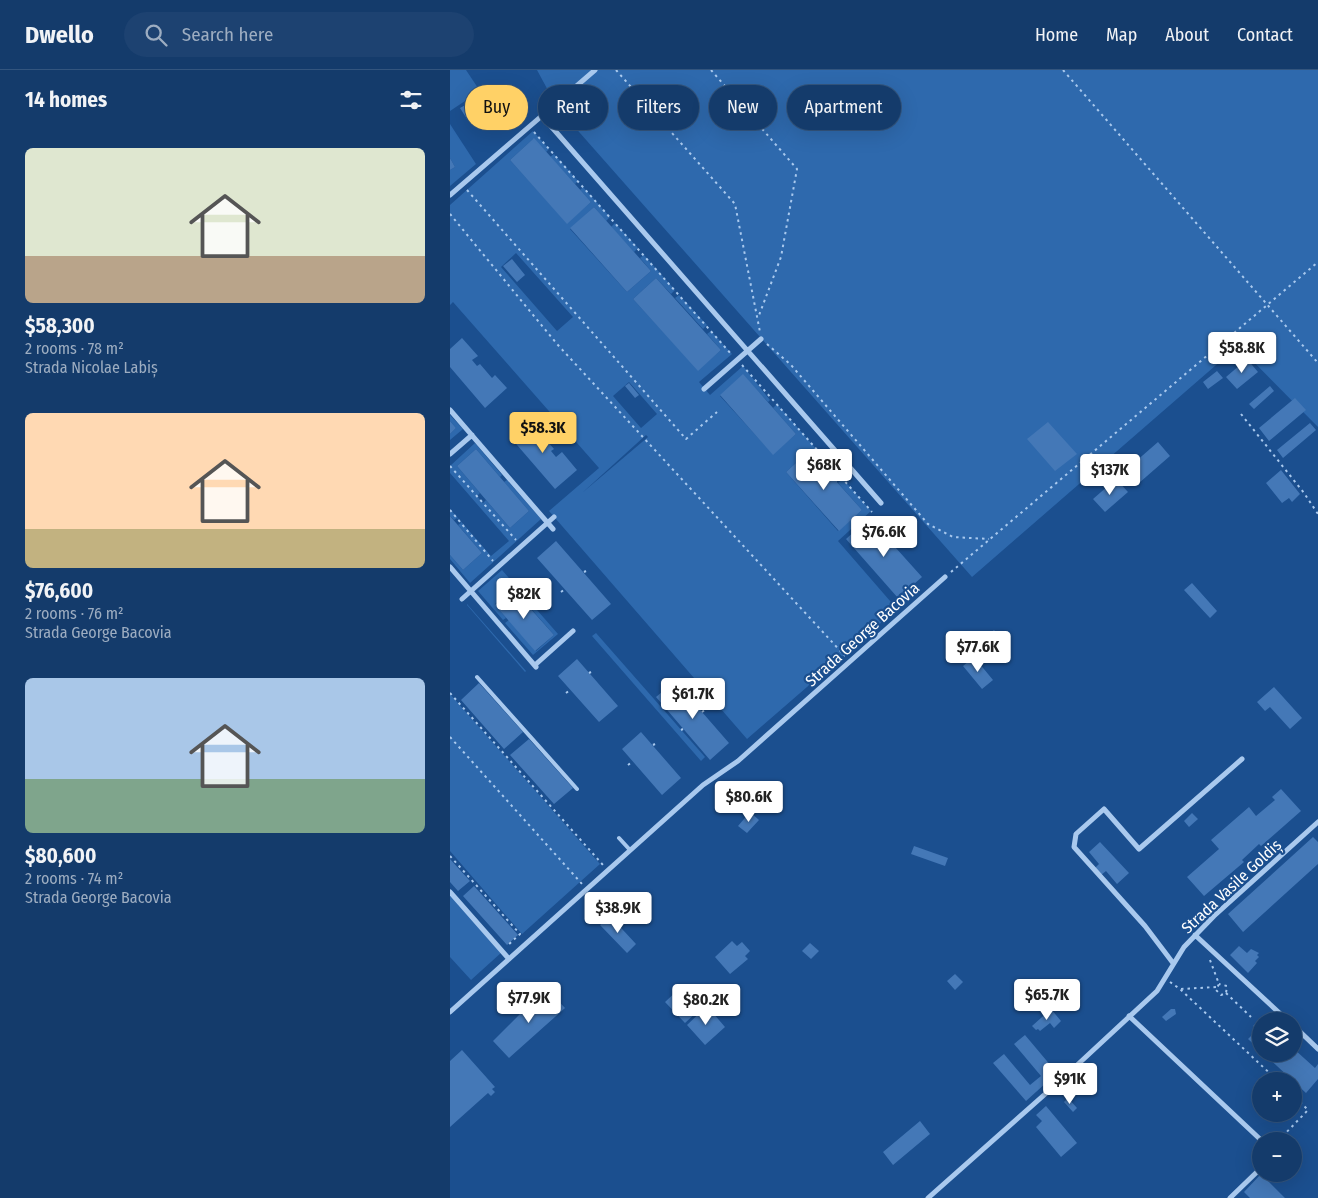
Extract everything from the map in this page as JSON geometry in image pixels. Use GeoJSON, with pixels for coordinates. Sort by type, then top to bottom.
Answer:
{"type":"FeatureCollection","features":[{"type":"Feature","properties":{"kind":"street"},"geometry":{"type":"LineString","coordinates":[[578,85],[595,70]]}},
{"type":"Feature","properties":{"kind":"street"},"geometry":{"type":"LineString","coordinates":[[450,195],[538,120]]}},
{"type":"Feature","properties":{"kind":"street"},"geometry":{"type":"LineString","coordinates":[[554,130],[881,503]]}},
{"type":"Feature","properties":{"kind":"street"},"geometry":{"type":"LineString","coordinates":[[704,389],[761,339]]}},
{"type":"Feature","properties":{"kind":"street"},"geometry":{"type":"LineString","coordinates":[[450,410],[553,529]]}},
{"type":"Feature","properties":{"kind":"street"},"geometry":{"type":"LineString","coordinates":[[450,454],[472,435]]}},
{"type":"Feature","properties":{"kind":"street"},"geometry":{"type":"LineString","coordinates":[[462,599],[554,517]]}},
{"type":"Feature","properties":{"kind":"street"},"geometry":{"type":"LineString","coordinates":[[450,567],[535,666],[573,631]]}},
{"type":"Feature","properties":{"kind":"street","name":"Strada George Bacovia"},"geometry":{"type":"LineString","coordinates":[[450,1012],[703,785],[738,761],[945,577]]}},
{"type":"Feature","properties":{"kind":"street"},"geometry":{"type":"LineString","coordinates":[[1173,964],[1144,926],[1074,847],[1076,834],[1104,809],[1139,849],[1242,758]]}},
{"type":"Feature","properties":{"kind":"street","name":"Strada Vasile Goldiș"},"geometry":{"type":"LineString","coordinates":[[928,1198],[1158,991],[1173,964],[1195,935],[1318,822]]}},
{"type":"Feature","properties":{"kind":"street"},"geometry":{"type":"LineString","coordinates":[[450,892],[509,959]]}},
{"type":"Feature","properties":{"kind":"street"},"geometry":{"type":"LineString","coordinates":[[1195,935],[1278,1012]]}},
{"type":"Feature","properties":{"kind":"street"},"geometry":{"type":"LineString","coordinates":[[1128,1016],[1252,1132]]}},
{"type":"Feature","properties":{"kind":"street"},"geometry":{"type":"LineString","coordinates":[[1302,1034],[1318,1049]]}},
{"type":"Feature","properties":{"kind":"street"},"geometry":{"type":"LineString","coordinates":[[1230,1198],[1252,1177]]}},
{"type":"Feature","properties":{"kind":"lane"},"geometry":{"type":"LineString","coordinates":[[477,677],[577,789]]}},
{"type":"Feature","properties":{"kind":"lane"},"geometry":{"type":"LineString","coordinates":[[620,838],[630,850]]}},
{"type":"Feature","properties":{"kind":"path"},"geometry":{"type":"LineString","coordinates":[[616,70],[735,204],[761,339],[791,365],[928,524],[953,537],[989,539]]}},
{"type":"Feature","properties":{"kind":"path"},"geometry":{"type":"LineString","coordinates":[[711,70],[797,169],[781,257],[757,320]]}},
{"type":"Feature","properties":{"kind":"path"},"geometry":{"type":"LineString","coordinates":[[1063,70],[1318,364]]}},
{"type":"Feature","properties":{"kind":"path"},"geometry":{"type":"LineString","coordinates":[[530,127],[872,512]]}},
{"type":"Feature","properties":{"kind":"path"},"geometry":{"type":"LineString","coordinates":[[548,154],[551,151]]}},
{"type":"Feature","properties":{"kind":"path"},"geometry":{"type":"LineString","coordinates":[[577,186],[580,183]]}},
{"type":"Feature","properties":{"kind":"path"},"geometry":{"type":"LineString","coordinates":[[462,185],[686,439],[717,412]]}},
{"type":"Feature","properties":{"kind":"path"},"geometry":{"type":"LineString","coordinates":[[450,214],[557,344],[850,661]]}},
{"type":"Feature","properties":{"kind":"path"},"geometry":{"type":"LineString","coordinates":[[608,223],[612,219]]}},
{"type":"Feature","properties":{"kind":"path"},"geometry":{"type":"LineString","coordinates":[[637,255],[640,251]]}},
{"type":"Feature","properties":{"kind":"path"},"geometry":{"type":"LineString","coordinates":[[945,577],[1318,262]]}},
{"type":"Feature","properties":{"kind":"path"},"geometry":{"type":"LineString","coordinates":[[672,296],[677,292]]}},
{"type":"Feature","properties":{"kind":"path"},"geometry":{"type":"LineString","coordinates":[[705,332],[709,328]]}},
{"type":"Feature","properties":{"kind":"path"},"geometry":{"type":"LineString","coordinates":[[770,404],[773,400]]}},
{"type":"Feature","properties":{"kind":"path"},"geometry":{"type":"LineString","coordinates":[[1241,414],[1304,493],[1318,514]]}},
{"type":"Feature","properties":{"kind":"path"},"geometry":{"type":"LineString","coordinates":[[450,466],[516,540]]}},
{"type":"Feature","properties":{"kind":"path"},"geometry":{"type":"LineString","coordinates":[[836,481],[840,476]]}},
{"type":"Feature","properties":{"kind":"path"},"geometry":{"type":"LineString","coordinates":[[480,500],[483,497]]}},
{"type":"Feature","properties":{"kind":"path"},"geometry":{"type":"LineString","coordinates":[[450,510],[493,561]]}},
{"type":"Feature","properties":{"kind":"path"},"geometry":{"type":"LineString","coordinates":[[561,592],[565,589]]}},
{"type":"Feature","properties":{"kind":"path"},"geometry":{"type":"LineString","coordinates":[[566,694],[570,690]]}},
{"type":"Feature","properties":{"kind":"path"},"geometry":{"type":"LineString","coordinates":[[450,693],[542,793],[608,870]]}},
{"type":"Feature","properties":{"kind":"path"},"geometry":{"type":"LineString","coordinates":[[702,712],[706,709]]}},
{"type":"Feature","properties":{"kind":"path"},"geometry":{"type":"LineString","coordinates":[[450,737],[587,889]]}},
{"type":"Feature","properties":{"kind":"path"},"geometry":{"type":"LineString","coordinates":[[628,765],[633,761]]}},
{"type":"Feature","properties":{"kind":"path"},"geometry":{"type":"LineString","coordinates":[[450,856],[520,934],[504,948]]}},
{"type":"Feature","properties":{"kind":"path"},"geometry":{"type":"LineString","coordinates":[[1207,946],[1219,984]]}},
{"type":"Feature","properties":{"kind":"path"},"geometry":{"type":"LineString","coordinates":[[1165,980],[1180,989],[1268,1072]]}},
{"type":"Feature","properties":{"kind":"path"},"geometry":{"type":"LineString","coordinates":[[1180,989],[1216,987],[1219,984]]}},
{"type":"Feature","properties":{"kind":"path"},"geometry":{"type":"LineString","coordinates":[[1219,984],[1227,986],[1226,993]]}},
{"type":"Feature","properties":{"kind":"path"},"geometry":{"type":"LineString","coordinates":[[1216,987],[1217,993],[1222,995],[1226,993]]}},
{"type":"Feature","properties":{"kind":"path"},"geometry":{"type":"LineString","coordinates":[[1226,993],[1251,1016]]}},
{"type":"Feature","properties":{"kind":"path"},"geometry":{"type":"LineString","coordinates":[[1302,1104],[1308,1110],[1302,1116]]}},
{"type":"Feature","properties":{"kind":"path"},"geometry":{"type":"LineString","coordinates":[[1287,1132],[1296,1122]]}},
{"type":"Feature","properties":{"kind":"shaded area"},"geometry":{"type":"Polygon","coordinates":[[[450,70],[466,70],[476,85],[465,85],[465,101],[450,111],[450,70]]]}},
{"type":"Feature","properties":{"kind":"shaded area"},"geometry":{"type":"Polygon","coordinates":[[[537,70],[1318,70],[1318,427],[1238,346],[972,577],[577,130],[608,130],[608,85],[545,85],[537,70]]]}},
{"type":"Feature","properties":{"kind":"shaded area"},"geometry":{"type":"Polygon","coordinates":[[[450,124],[476,164],[450,186],[450,170],[455,167],[450,158],[450,124]]]}},
{"type":"Feature","properties":{"kind":"shaded area"},"geometry":{"type":"Polygon","coordinates":[[[533,131],[549,149],[546,152],[533,139],[510,160],[567,223],[591,202],[580,190],[583,187],[610,217],[606,221],[594,207],[570,229],[627,292],[651,271],[640,258],[644,255],[675,290],[671,294],[656,278],[633,299],[698,370],[721,350],[707,334],[711,331],[732,354],[699,382],[710,395],[743,366],[770,400],[768,402],[743,375],[720,396],[773,454],[796,434],[773,408],[777,404],[838,474],[833,478],[809,451],[786,472],[838,531],[862,510],[838,483],[843,479],[871,511],[838,541],[897,609],[747,739],[549,511],[599,468],[453,302],[450,305],[450,205],[533,131]],[[516,253],[501,267],[557,331],[573,317],[516,253]],[[629,382],[613,396],[641,428],[657,414],[629,382]],[[646,435],[582,493],[648,437],[646,435]]]}},
{"type":"Feature","properties":{"kind":"shaded area"},"geometry":{"type":"Polygon","coordinates":[[[554,154],[578,181],[575,184],[550,157],[554,154]]]}},
{"type":"Feature","properties":{"kind":"shaded area"},"geometry":{"type":"Polygon","coordinates":[[[615,223],[638,248],[634,252],[611,227],[615,223]]]}},
{"type":"Feature","properties":{"kind":"shaded area"},"geometry":{"type":"Polygon","coordinates":[[[679,295],[707,325],[703,329],[675,298],[679,295]]]}},
{"type":"Feature","properties":{"kind":"shaded area"},"geometry":{"type":"Polygon","coordinates":[[[450,415],[463,429],[450,440],[450,434],[456,428],[450,421],[450,415]]]}},
{"type":"Feature","properties":{"kind":"shaded area"},"geometry":{"type":"Polygon","coordinates":[[[475,443],[502,475],[500,477],[476,449],[457,466],[480,493],[477,496],[483,503],[486,500],[510,528],[529,511],[504,482],[507,480],[541,519],[470,583],[450,559],[450,555],[463,570],[482,553],[458,525],[461,523],[457,518],[454,520],[450,516],[450,509],[491,556],[509,541],[450,473],[450,466],[475,443]]]}},
{"type":"Feature","properties":{"kind":"shaded area"},"geometry":{"type":"Polygon","coordinates":[[[502,570],[527,599],[524,601],[513,589],[495,604],[506,618],[503,620],[478,591],[502,570]]]}},
{"type":"Feature","properties":{"kind":"shaded area"},"geometry":{"type":"Polygon","coordinates":[[[530,602],[558,634],[533,655],[505,623],[509,620],[536,651],[554,635],[527,604],[530,602]]]}},
{"type":"Feature","properties":{"kind":"shaded area"},"geometry":{"type":"Polygon","coordinates":[[[467,605],[526,671],[525,672],[467,605]]]}},
{"type":"Feature","properties":{"kind":"shaded area"},"geometry":{"type":"Polygon","coordinates":[[[596,633],[705,757],[701,761],[592,636],[596,633]]]}},
{"type":"Feature","properties":{"kind":"shaded area"},"geometry":{"type":"Polygon","coordinates":[[[450,694],[600,864],[522,934],[450,851],[450,694]]]}},
{"type":"Feature","properties":{"kind":"shaded area"},"geometry":{"type":"Polygon","coordinates":[[[450,892],[502,952],[471,980],[450,957],[450,892]]]}},
{"type":"Feature","properties":{"kind":"building"},"geometry":{"type":"Polygon","coordinates":[[[465,105],[465,116],[460,108],[465,105]]]}},
{"type":"Feature","properties":{"kind":"building"},"geometry":{"type":"Polygon","coordinates":[[[534,138],[591,202],[567,224],[510,160],[534,138]]]}},
{"type":"Feature","properties":{"kind":"building"},"geometry":{"type":"Polygon","coordinates":[[[450,158],[455,167],[450,170],[450,158]]]}},
{"type":"Feature","properties":{"kind":"building"},"geometry":{"type":"Polygon","coordinates":[[[594,207],[651,271],[627,292],[570,228],[594,207]]]}},
{"type":"Feature","properties":{"kind":"building"},"geometry":{"type":"Polygon","coordinates":[[[512,259],[525,275],[517,282],[503,266],[512,259]]]}},
{"type":"Feature","properties":{"kind":"building"},"geometry":{"type":"Polygon","coordinates":[[[656,278],[721,350],[698,371],[633,299],[656,278]]]}},
{"type":"Feature","properties":{"kind":"building"},"geometry":{"type":"Polygon","coordinates":[[[462,338],[478,356],[472,360],[477,366],[480,364],[492,378],[495,375],[507,388],[485,408],[450,367],[450,349],[462,338]]]}},
{"type":"Feature","properties":{"kind":"building"},"geometry":{"type":"Polygon","coordinates":[[[1247,359],[1258,372],[1237,389],[1226,377],[1247,359]]]}},
{"type":"Feature","properties":{"kind":"building"},"geometry":{"type":"Polygon","coordinates":[[[1217,371],[1223,378],[1208,389],[1203,382],[1217,371]]]}},
{"type":"Feature","properties":{"kind":"building"},"geometry":{"type":"Polygon","coordinates":[[[743,374],[796,434],[773,455],[720,395],[743,374]]]}},
{"type":"Feature","properties":{"kind":"building"},"geometry":{"type":"Polygon","coordinates":[[[629,383],[639,395],[635,398],[625,386],[629,383]]]}},
{"type":"Feature","properties":{"kind":"building"},"geometry":{"type":"Polygon","coordinates":[[[1270,386],[1274,391],[1254,409],[1249,404],[1270,386]]]}},
{"type":"Feature","properties":{"kind":"building"},"geometry":{"type":"Polygon","coordinates":[[[1295,398],[1306,410],[1269,441],[1259,428],[1295,398]]]}},
{"type":"Feature","properties":{"kind":"building"},"geometry":{"type":"Polygon","coordinates":[[[533,418],[545,432],[542,435],[554,449],[551,451],[556,457],[562,452],[577,470],[555,489],[511,438],[533,418]]]}},
{"type":"Feature","properties":{"kind":"building"},"geometry":{"type":"Polygon","coordinates":[[[450,421],[456,428],[450,434],[450,421]]]}},
{"type":"Feature","properties":{"kind":"building"},"geometry":{"type":"Polygon","coordinates":[[[1048,422],[1077,454],[1055,471],[1027,439],[1048,422]]]}},
{"type":"Feature","properties":{"kind":"building"},"geometry":{"type":"Polygon","coordinates":[[[1310,423],[1316,430],[1283,458],[1277,450],[1310,423]]]}},
{"type":"Feature","properties":{"kind":"building"},"geometry":{"type":"Polygon","coordinates":[[[1158,442],[1170,456],[1139,483],[1127,469],[1158,442]]]}},
{"type":"Feature","properties":{"kind":"building"},"geometry":{"type":"Polygon","coordinates":[[[476,449],[529,511],[510,528],[457,466],[476,449]]]}},
{"type":"Feature","properties":{"kind":"building"},"geometry":{"type":"Polygon","coordinates":[[[809,451],[862,510],[839,531],[786,472],[809,451]]]}},
{"type":"Feature","properties":{"kind":"building"},"geometry":{"type":"Polygon","coordinates":[[[1281,470],[1300,494],[1292,502],[1289,498],[1282,503],[1266,483],[1281,470]]]}},
{"type":"Feature","properties":{"kind":"building"},"geometry":{"type":"Polygon","coordinates":[[[1116,479],[1128,492],[1105,512],[1093,499],[1116,479]]]}},
{"type":"Feature","properties":{"kind":"building"},"geometry":{"type":"Polygon","coordinates":[[[450,516],[482,553],[463,570],[450,555],[450,516]]]}},
{"type":"Feature","properties":{"kind":"building"},"geometry":{"type":"Polygon","coordinates":[[[869,518],[922,577],[898,598],[846,539],[869,518]]]}},
{"type":"Feature","properties":{"kind":"building"},"geometry":{"type":"Polygon","coordinates":[[[556,541],[611,604],[592,620],[537,558],[556,541]]]}},
{"type":"Feature","properties":{"kind":"building"},"geometry":{"type":"Polygon","coordinates":[[[1192,583],[1217,611],[1210,618],[1184,590],[1192,583]]]}},
{"type":"Feature","properties":{"kind":"building"},"geometry":{"type":"Polygon","coordinates":[[[513,589],[554,635],[535,651],[495,605],[513,589]]]}},
{"type":"Feature","properties":{"kind":"building"},"geometry":{"type":"Polygon","coordinates":[[[994,630],[1004,641],[998,645],[989,634],[994,630]]]}},
{"type":"Feature","properties":{"kind":"building"},"geometry":{"type":"Polygon","coordinates":[[[974,657],[993,680],[982,689],[963,666],[974,657]]]}},
{"type":"Feature","properties":{"kind":"building"},"geometry":{"type":"Polygon","coordinates":[[[577,659],[618,706],[599,722],[558,676],[577,659]]]}},
{"type":"Feature","properties":{"kind":"building"},"geometry":{"type":"Polygon","coordinates":[[[675,681],[729,743],[710,760],[656,697],[675,681]]]}},
{"type":"Feature","properties":{"kind":"building"},"geometry":{"type":"Polygon","coordinates":[[[479,683],[523,732],[504,749],[461,700],[479,683]]]}},
{"type":"Feature","properties":{"kind":"building"},"geometry":{"type":"Polygon","coordinates":[[[1274,687],[1302,718],[1290,729],[1270,707],[1265,711],[1257,702],[1274,687]]]}},
{"type":"Feature","properties":{"kind":"building"},"geometry":{"type":"Polygon","coordinates":[[[641,732],[681,778],[662,795],[622,749],[641,732]]]}},
{"type":"Feature","properties":{"kind":"building"},"geometry":{"type":"Polygon","coordinates":[[[529,739],[573,788],[554,804],[510,755],[529,739]]]}},
{"type":"Feature","properties":{"kind":"building"},"geometry":{"type":"Polygon","coordinates":[[[1281,789],[1301,811],[1261,846],[1259,844],[1242,860],[1244,862],[1204,896],[1187,877],[1219,849],[1211,840],[1249,807],[1256,816],[1275,800],[1272,797],[1281,789]]]}},
{"type":"Feature","properties":{"kind":"building"},"geometry":{"type":"Polygon","coordinates":[[[750,812],[759,820],[747,833],[738,826],[750,812]]]}},
{"type":"Feature","properties":{"kind":"building"},"geometry":{"type":"Polygon","coordinates":[[[1192,813],[1198,819],[1189,827],[1184,821],[1192,813]]]}},
{"type":"Feature","properties":{"kind":"building"},"geometry":{"type":"Polygon","coordinates":[[[1313,837],[1318,842],[1318,864],[1243,932],[1228,914],[1313,837]]]}},
{"type":"Feature","properties":{"kind":"building"},"geometry":{"type":"Polygon","coordinates":[[[1100,842],[1129,873],[1117,884],[1106,871],[1101,875],[1095,868],[1099,864],[1089,852],[1100,842]]]}},
{"type":"Feature","properties":{"kind":"building"},"geometry":{"type":"Polygon","coordinates":[[[914,846],[948,858],[945,866],[911,854],[914,846]]]}},
{"type":"Feature","properties":{"kind":"building"},"geometry":{"type":"Polygon","coordinates":[[[450,859],[470,881],[458,891],[450,882],[450,859]]]}},
{"type":"Feature","properties":{"kind":"building"},"geometry":{"type":"Polygon","coordinates":[[[474,886],[518,935],[507,945],[463,896],[474,886]]]}},
{"type":"Feature","properties":{"kind":"building"},"geometry":{"type":"Polygon","coordinates":[[[610,916],[636,944],[627,953],[600,925],[610,916]]]}},
{"type":"Feature","properties":{"kind":"building"},"geometry":{"type":"Polygon","coordinates":[[[732,941],[737,946],[742,942],[750,951],[745,956],[748,959],[730,974],[715,957],[732,941]]]}},
{"type":"Feature","properties":{"kind":"building"},"geometry":{"type":"Polygon","coordinates":[[[810,943],[819,951],[811,959],[802,951],[810,943]]]}},
{"type":"Feature","properties":{"kind":"building"},"geometry":{"type":"Polygon","coordinates":[[[1239,946],[1247,953],[1251,949],[1259,953],[1257,955],[1259,957],[1255,961],[1257,963],[1248,973],[1230,955],[1239,946]]]}},
{"type":"Feature","properties":{"kind":"building"},"geometry":{"type":"Polygon","coordinates":[[[955,974],[963,982],[955,990],[947,981],[955,974]]]}},
{"type":"Feature","properties":{"kind":"building"},"geometry":{"type":"Polygon","coordinates":[[[679,989],[699,1010],[685,1023],[665,1002],[679,989]]]}},
{"type":"Feature","properties":{"kind":"building"},"geometry":{"type":"Polygon","coordinates":[[[549,991],[565,1008],[509,1058],[493,1041],[533,1001],[535,1003],[549,991]]]}},
{"type":"Feature","properties":{"kind":"building"},"geometry":{"type":"Polygon","coordinates":[[[707,1006],[725,1027],[705,1045],[687,1025],[707,1006]]]}},
{"type":"Feature","properties":{"kind":"building"},"geometry":{"type":"Polygon","coordinates":[[[1051,1009],[1061,1021],[1054,1028],[1050,1023],[1040,1031],[1036,1030],[1032,1026],[1051,1009]]]}},
{"type":"Feature","properties":{"kind":"building"},"geometry":{"type":"Polygon","coordinates":[[[1171,1009],[1175,1009],[1176,1014],[1166,1021],[1162,1017],[1171,1009]]]}},
{"type":"Feature","properties":{"kind":"building"},"geometry":{"type":"Polygon","coordinates":[[[1025,1035],[1057,1073],[1026,1101],[993,1063],[1004,1054],[1030,1085],[1041,1076],[1014,1044],[1025,1035]]]}},
{"type":"Feature","properties":{"kind":"building"},"geometry":{"type":"Polygon","coordinates":[[[462,1050],[495,1087],[492,1089],[495,1092],[491,1096],[488,1093],[450,1127],[450,1061],[462,1050]]]}},
{"type":"Feature","properties":{"kind":"building"},"geometry":{"type":"Polygon","coordinates":[[[1302,1056],[1315,1068],[1318,1064],[1318,1079],[1306,1093],[1302,1089],[1302,1072],[1283,1072],[1273,1062],[1302,1062],[1302,1056]]]}},
{"type":"Feature","properties":{"kind":"building"},"geometry":{"type":"Polygon","coordinates":[[[1068,1098],[1077,1108],[1073,1112],[1064,1102],[1068,1098]]]}},
{"type":"Feature","properties":{"kind":"building"},"geometry":{"type":"Polygon","coordinates":[[[1046,1106],[1077,1143],[1061,1157],[1036,1127],[1042,1121],[1036,1115],[1046,1106]]]}},
{"type":"Feature","properties":{"kind":"building"},"geometry":{"type":"Polygon","coordinates":[[[920,1121],[930,1134],[893,1165],[883,1152],[920,1121]]]}},
{"type":"Feature","properties":{"kind":"building"},"geometry":{"type":"Polygon","coordinates":[[[1253,1182],[1269,1182],[1285,1198],[1250,1198],[1244,1192],[1253,1182]]]}}]}
